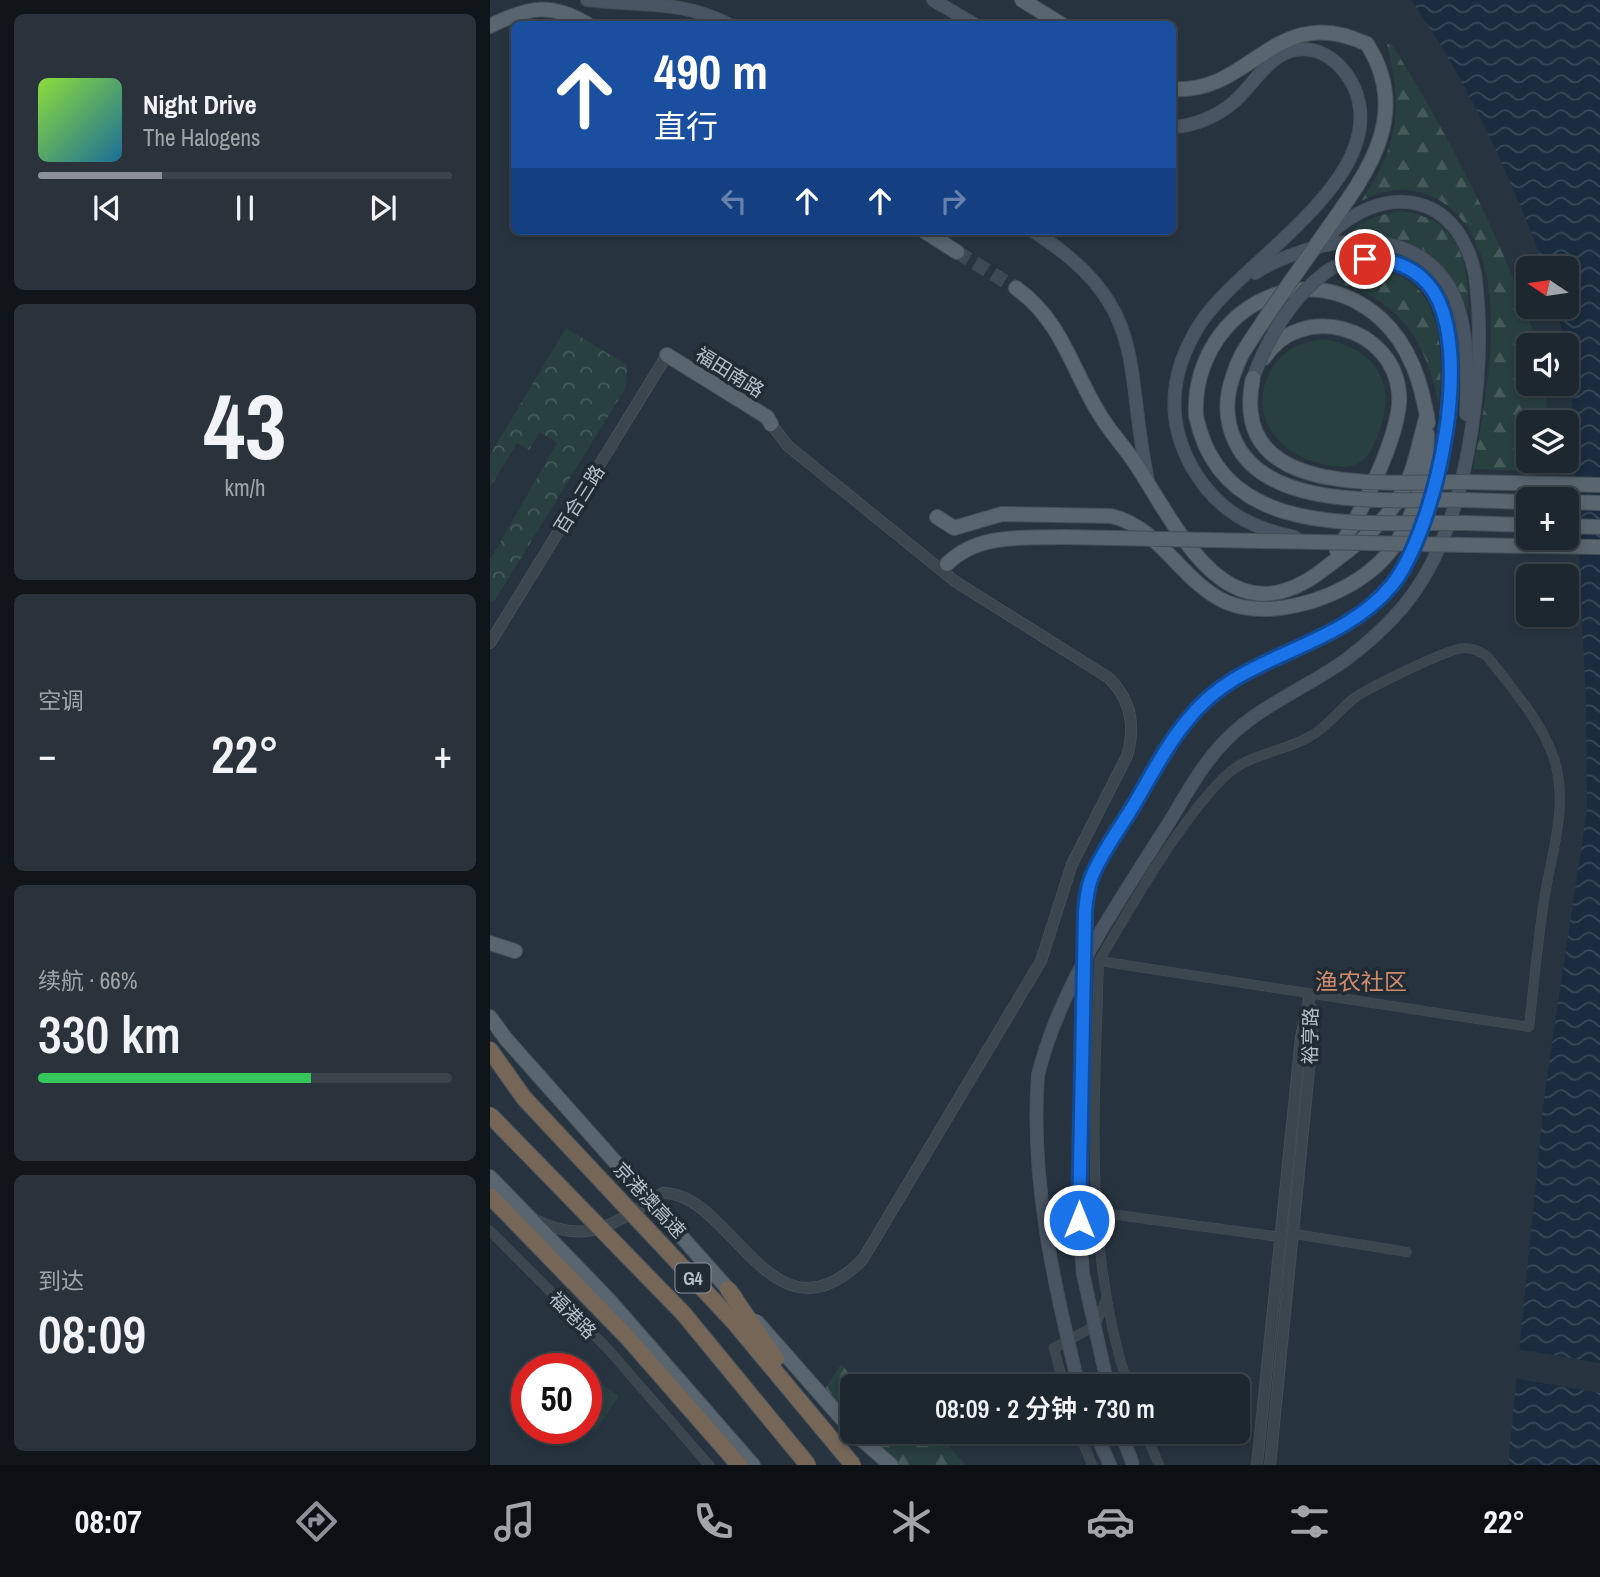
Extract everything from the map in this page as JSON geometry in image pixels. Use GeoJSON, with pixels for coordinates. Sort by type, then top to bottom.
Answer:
{"type":"FeatureCollection","features":[{"type":"Feature","properties":{"kind":"highway"},"geometry":{"type":"LineString","coordinates":[[490,1050],[524,1098]]}},
{"type":"Feature","properties":{"kind":"highway","name":"京港澳高速"},"geometry":{"type":"LineString","coordinates":[[490,1066],[524,1098],[733,1321],[853,1465]]}},
{"type":"Feature","properties":{"kind":"highway","name":"G4"},"geometry":{"type":"LineString","coordinates":[[490,1115],[683,1313],[808,1465]]}},
{"type":"Feature","properties":{"kind":"highway"},"geometry":{"type":"LineString","coordinates":[[490,1196],[628,1338],[739,1465]]}},
{"type":"Feature","properties":{"kind":"highway"},"geometry":{"type":"LineString","coordinates":[[728,1289],[830,1435]]}},
{"type":"Feature","properties":{"kind":"main road"},"geometry":{"type":"LineString","coordinates":[[587,0],[679,5],[723,21]]}},
{"type":"Feature","properties":{"kind":"main road"},"geometry":{"type":"LineString","coordinates":[[933,0],[969,21]]}},
{"type":"Feature","properties":{"kind":"main road"},"geometry":{"type":"LineString","coordinates":[[1022,0],[1056,21]]}},
{"type":"Feature","properties":{"kind":"main road"},"geometry":{"type":"LineString","coordinates":[[490,26],[522,12],[545,9],[564,11],[582,21]]}},
{"type":"Feature","properties":{"kind":"main road"},"geometry":{"type":"LineString","coordinates":[[1326,18],[1355,33],[1367,44],[1378,64],[1385,87],[1385,124],[1380,142],[1361,181],[1251,340],[1234,370],[1228,393],[1227,417],[1241,452],[1254,467],[1275,482],[1303,492],[1345,497],[1516,502]]}},
{"type":"Feature","properties":{"kind":"main road"},"geometry":{"type":"LineString","coordinates":[[1176,89],[1209,84],[1231,67],[1262,36]]}},
{"type":"Feature","properties":{"kind":"main road"},"geometry":{"type":"LineString","coordinates":[[1176,126],[1195,123],[1223,109],[1273,60],[1301,50],[1321,53],[1336,63],[1351,81],[1359,104],[1360,120],[1352,152],[1325,196],[1206,315],[1194,335],[1177,380],[1173,413],[1187,458],[1211,496],[1226,510],[1258,528],[1333,544]]}},
{"type":"Feature","properties":{"kind":"main road"},"geometry":{"type":"LineString","coordinates":[[1076,1374],[1062,1318],[1042,1192],[1036,1133],[1038,1075],[1054,1022],[1071,986],[1202,770],[1238,729],[1348,658],[1413,594],[1444,537],[1463,466],[1480,359],[1481,332],[1475,274],[1469,250],[1455,226],[1433,209],[1408,201],[1382,202],[1360,212],[1333,231],[1311,253]]}},
{"type":"Feature","properties":{"kind":"main road"},"geometry":{"type":"LineString","coordinates":[[929,235],[957,252]]}},
{"type":"Feature","properties":{"kind":"main road"},"geometry":{"type":"LineString","coordinates":[[1038,235],[1085,270],[1120,319],[1129,352],[1151,490]]}},
{"type":"Feature","properties":{"kind":"main road"},"geometry":{"type":"LineString","coordinates":[[1194,335],[1234,289],[1265,267],[1283,259],[1329,245],[1369,241],[1413,253],[1435,268],[1445,281],[1462,323],[1466,373],[1463,466]]}},
{"type":"Feature","properties":{"kind":"main road"},"geometry":{"type":"LineString","coordinates":[[1105,1374],[1083,1274],[1079,1220],[1082,1006],[1088,887],[1100,860],[1172,742],[1197,709],[1241,675],[1358,616],[1393,584],[1409,555],[1430,501],[1448,420],[1449,351],[1441,306],[1427,282],[1404,266],[1390,261],[1355,261],[1328,271],[1302,296],[1265,346],[1254,378],[1250,407],[1253,424],[1266,448],[1291,468],[1340,480],[1466,482],[1600,485]]}},
{"type":"Feature","properties":{"kind":"main road"},"geometry":{"type":"LineString","coordinates":[[1016,288],[1031,299],[1050,320],[1098,412],[1194,553],[1228,585],[1240,590],[1271,594],[1298,586],[1311,579],[1372,531],[1403,491],[1427,415]]}},
{"type":"Feature","properties":{"kind":"main road"},"geometry":{"type":"LineString","coordinates":[[1430,501],[1432,459],[1427,415],[1413,364],[1394,333],[1380,318],[1348,298],[1305,291],[1271,296],[1251,305],[1218,335],[1206,355],[1198,377],[1196,416],[1200,436],[1218,470],[1243,494],[1257,502],[1320,519],[1516,525]]}},
{"type":"Feature","properties":{"kind":"main road"},"geometry":{"type":"LineString","coordinates":[[1254,378],[1275,345],[1300,329],[1328,325],[1356,332],[1382,352],[1396,379],[1399,411],[1389,444],[1347,536],[1311,579]]}},
{"type":"Feature","properties":{"kind":"main road","name":"福田南路"},"geometry":{"type":"LineString","coordinates":[[667,355],[767,417],[771,424]]}},
{"type":"Feature","properties":{"kind":"main road"},"geometry":{"type":"LineString","coordinates":[[937,517],[954,528],[1002,514],[1111,516],[1125,519],[1145,531],[1186,573],[1217,597],[1244,607],[1288,607],[1310,602],[1348,584],[1376,566],[1391,547],[1408,518],[1420,487],[1427,442],[1427,415]]}},
{"type":"Feature","properties":{"kind":"main road"},"geometry":{"type":"LineString","coordinates":[[1579,502],[1600,503]]}},
{"type":"Feature","properties":{"kind":"main road"},"geometry":{"type":"LineString","coordinates":[[1579,526],[1600,527]]}},
{"type":"Feature","properties":{"kind":"main road"},"geometry":{"type":"LineString","coordinates":[[947,564],[960,551],[993,540],[1064,537],[1600,547]]}},
{"type":"Feature","properties":{"kind":"main road"},"geometry":{"type":"LineString","coordinates":[[490,943],[516,951]]}},
{"type":"Feature","properties":{"kind":"main road"},"geometry":{"type":"LineString","coordinates":[[490,1017],[506,1039],[840,1416]]}},
{"type":"Feature","properties":{"kind":"main road"},"geometry":{"type":"LineString","coordinates":[[490,1177],[640,1334],[753,1465]]}},
{"type":"Feature","properties":{"kind":"main road"},"geometry":{"type":"LineString","coordinates":[[868,1444],[891,1465]]}},
{"type":"Feature","properties":{"kind":"main road"},"geometry":{"type":"LineString","coordinates":[[1100,1444],[1110,1465]]}},
{"type":"Feature","properties":{"kind":"main road"},"geometry":{"type":"LineString","coordinates":[[1125,1444],[1133,1465]]}},
{"type":"Feature","properties":{"kind":"street","name":"百合三路"},"geometry":{"type":"LineString","coordinates":[[491,639],[667,355]]}},
{"type":"Feature","properties":{"kind":"street"},"geometry":{"type":"LineString","coordinates":[[530,1217],[552,1228],[592,1230],[611,1226],[663,1193],[673,1193],[693,1202],[761,1266],[788,1284],[822,1287],[852,1271],[863,1259],[1041,961],[1072,864],[1127,756],[1132,738],[1132,720],[1127,702],[1109,678],[929,562],[788,446],[771,424]]}},
{"type":"Feature","properties":{"kind":"street"},"geometry":{"type":"LineString","coordinates":[[1099,961],[1529,1027],[1545,893],[1559,826],[1560,798],[1554,758],[1543,732],[1489,657],[1478,650],[1464,648],[1365,692],[1312,736],[1284,748],[1253,756],[1236,767],[1201,804],[1099,961],[1095,1212],[1105,1297],[1125,1374]]}},
{"type":"Feature","properties":{"kind":"street","name":"裕亨路"},"geometry":{"type":"LineString","coordinates":[[1270,1465],[1295,1234],[1312,1040],[1310,995]]}},
{"type":"Feature","properties":{"kind":"street","name":"裕亨路"},"geometry":{"type":"LineString","coordinates":[[1257,1465],[1301,1037],[1310,995]]}},
{"type":"Feature","properties":{"kind":"street"},"geometry":{"type":"LineString","coordinates":[[1095,1212],[1280,1237]]}},
{"type":"Feature","properties":{"kind":"street","name":"福港路"},"geometry":{"type":"LineString","coordinates":[[490,1231],[607,1349],[709,1465]]}},
{"type":"Feature","properties":{"kind":"street"},"geometry":{"type":"LineString","coordinates":[[1295,1234],[1407,1252]]}},
{"type":"Feature","properties":{"kind":"street"},"geometry":{"type":"LineString","coordinates":[[1061,1374],[1054,1348],[1095,1326],[1102,1315],[1105,1297]]}},
{"type":"Feature","properties":{"kind":"street"},"geometry":{"type":"LineString","coordinates":[[1084,1444],[1092,1465]]}},
{"type":"Feature","properties":{"kind":"street"},"geometry":{"type":"LineString","coordinates":[[1150,1444],[1158,1465]]}},
{"type":"Feature","properties":{"kind":"green space"},"geometry":{"type":"Polygon","coordinates":[[[1391,43],[1454,152],[1516,286],[1516,319],[1529,319],[1534,333],[1516,333],[1516,396],[1546,396],[1547,410],[1516,410],[1516,470],[1473,469],[1485,402],[1491,324],[1488,285],[1479,250],[1463,221],[1437,199],[1408,190],[1380,193],[1361,201],[1383,162],[1394,126],[1395,88],[1387,44],[1391,43]]]}},
{"type":"Feature","properties":{"kind":"green space"},"geometry":{"type":"Polygon","coordinates":[[[1400,211],[1436,222],[1448,232],[1462,259],[1466,275],[1468,312],[1451,276],[1426,252],[1394,239],[1354,235],[1354,228],[1374,217],[1400,211]]]}},
{"type":"Feature","properties":{"kind":"green space"},"geometry":{"type":"Polygon","coordinates":[[[1373,269],[1397,275],[1414,286],[1427,300],[1439,339],[1439,404],[1426,360],[1407,326],[1377,300],[1334,282],[1360,270],[1373,269]]]}},
{"type":"Feature","properties":{"kind":"green space"},"geometry":{"type":"Polygon","coordinates":[[[566,328],[627,365],[626,387],[495,600],[490,602],[490,560],[557,443],[540,432],[529,450],[517,443],[490,487],[490,455],[566,328]]]}},
{"type":"Feature","properties":{"kind":"green space"},"geometry":{"type":"Polygon","coordinates":[[[1323,339],[1356,350],[1369,360],[1384,384],[1384,416],[1378,435],[1367,455],[1351,466],[1325,464],[1292,452],[1275,437],[1264,414],[1262,404],[1265,384],[1274,365],[1292,348],[1323,339]]]}},
{"type":"Feature","properties":{"kind":"green space"},"geometry":{"type":"Polygon","coordinates":[[[841,1364],[850,1374],[840,1374],[840,1410],[825,1389],[841,1364]]]}},
{"type":"Feature","properties":{"kind":"green space"},"geometry":{"type":"Polygon","coordinates":[[[602,1385],[619,1396],[602,1421],[602,1385]]]}},
{"type":"Feature","properties":{"kind":"green space"},"geometry":{"type":"Polygon","coordinates":[[[864,1444],[947,1444],[966,1465],[879,1465],[864,1444]]]}},
{"type":"Feature","properties":{"kind":"water"},"geometry":{"type":"Polygon","coordinates":[[[1411,0],[1600,0],[1600,1465],[1509,1465],[1545,1091],[1587,809],[1579,487],[1576,487],[1575,473],[1579,473],[1579,410],[1572,410],[1572,396],[1579,396],[1579,333],[1563,333],[1559,319],[1579,319],[1579,256],[1540,256],[1486,130],[1432,31],[1411,0]]]}},
{"type":"Feature","properties":{"kind":"pier"},"geometry":{"type":"Polygon","coordinates":[[[1516,1349],[1600,1363],[1600,1393],[1513,1378],[1516,1349]]]}},
{"type":"Feature","properties":{"kind":"tunnel"},"geometry":{"type":"LineString","coordinates":[[957,252],[1016,288]]}},
{"type":"Feature","properties":{"kind":"district","name":"渔农社区"},"geometry":{"type":"Point","coordinates":[1361,981]}},
{"type":"Feature","properties":{"kind":"route"},"geometry":{"type":"LineString","coordinates":[[1079,1220],[1085,912],[1092,875],[1187,720],[1208,698],[1233,680],[1343,625],[1372,606],[1393,584],[1402,569],[1430,501],[1448,420],[1449,351],[1441,306],[1427,282],[1416,272],[1390,261],[1365,259]]}}]}
